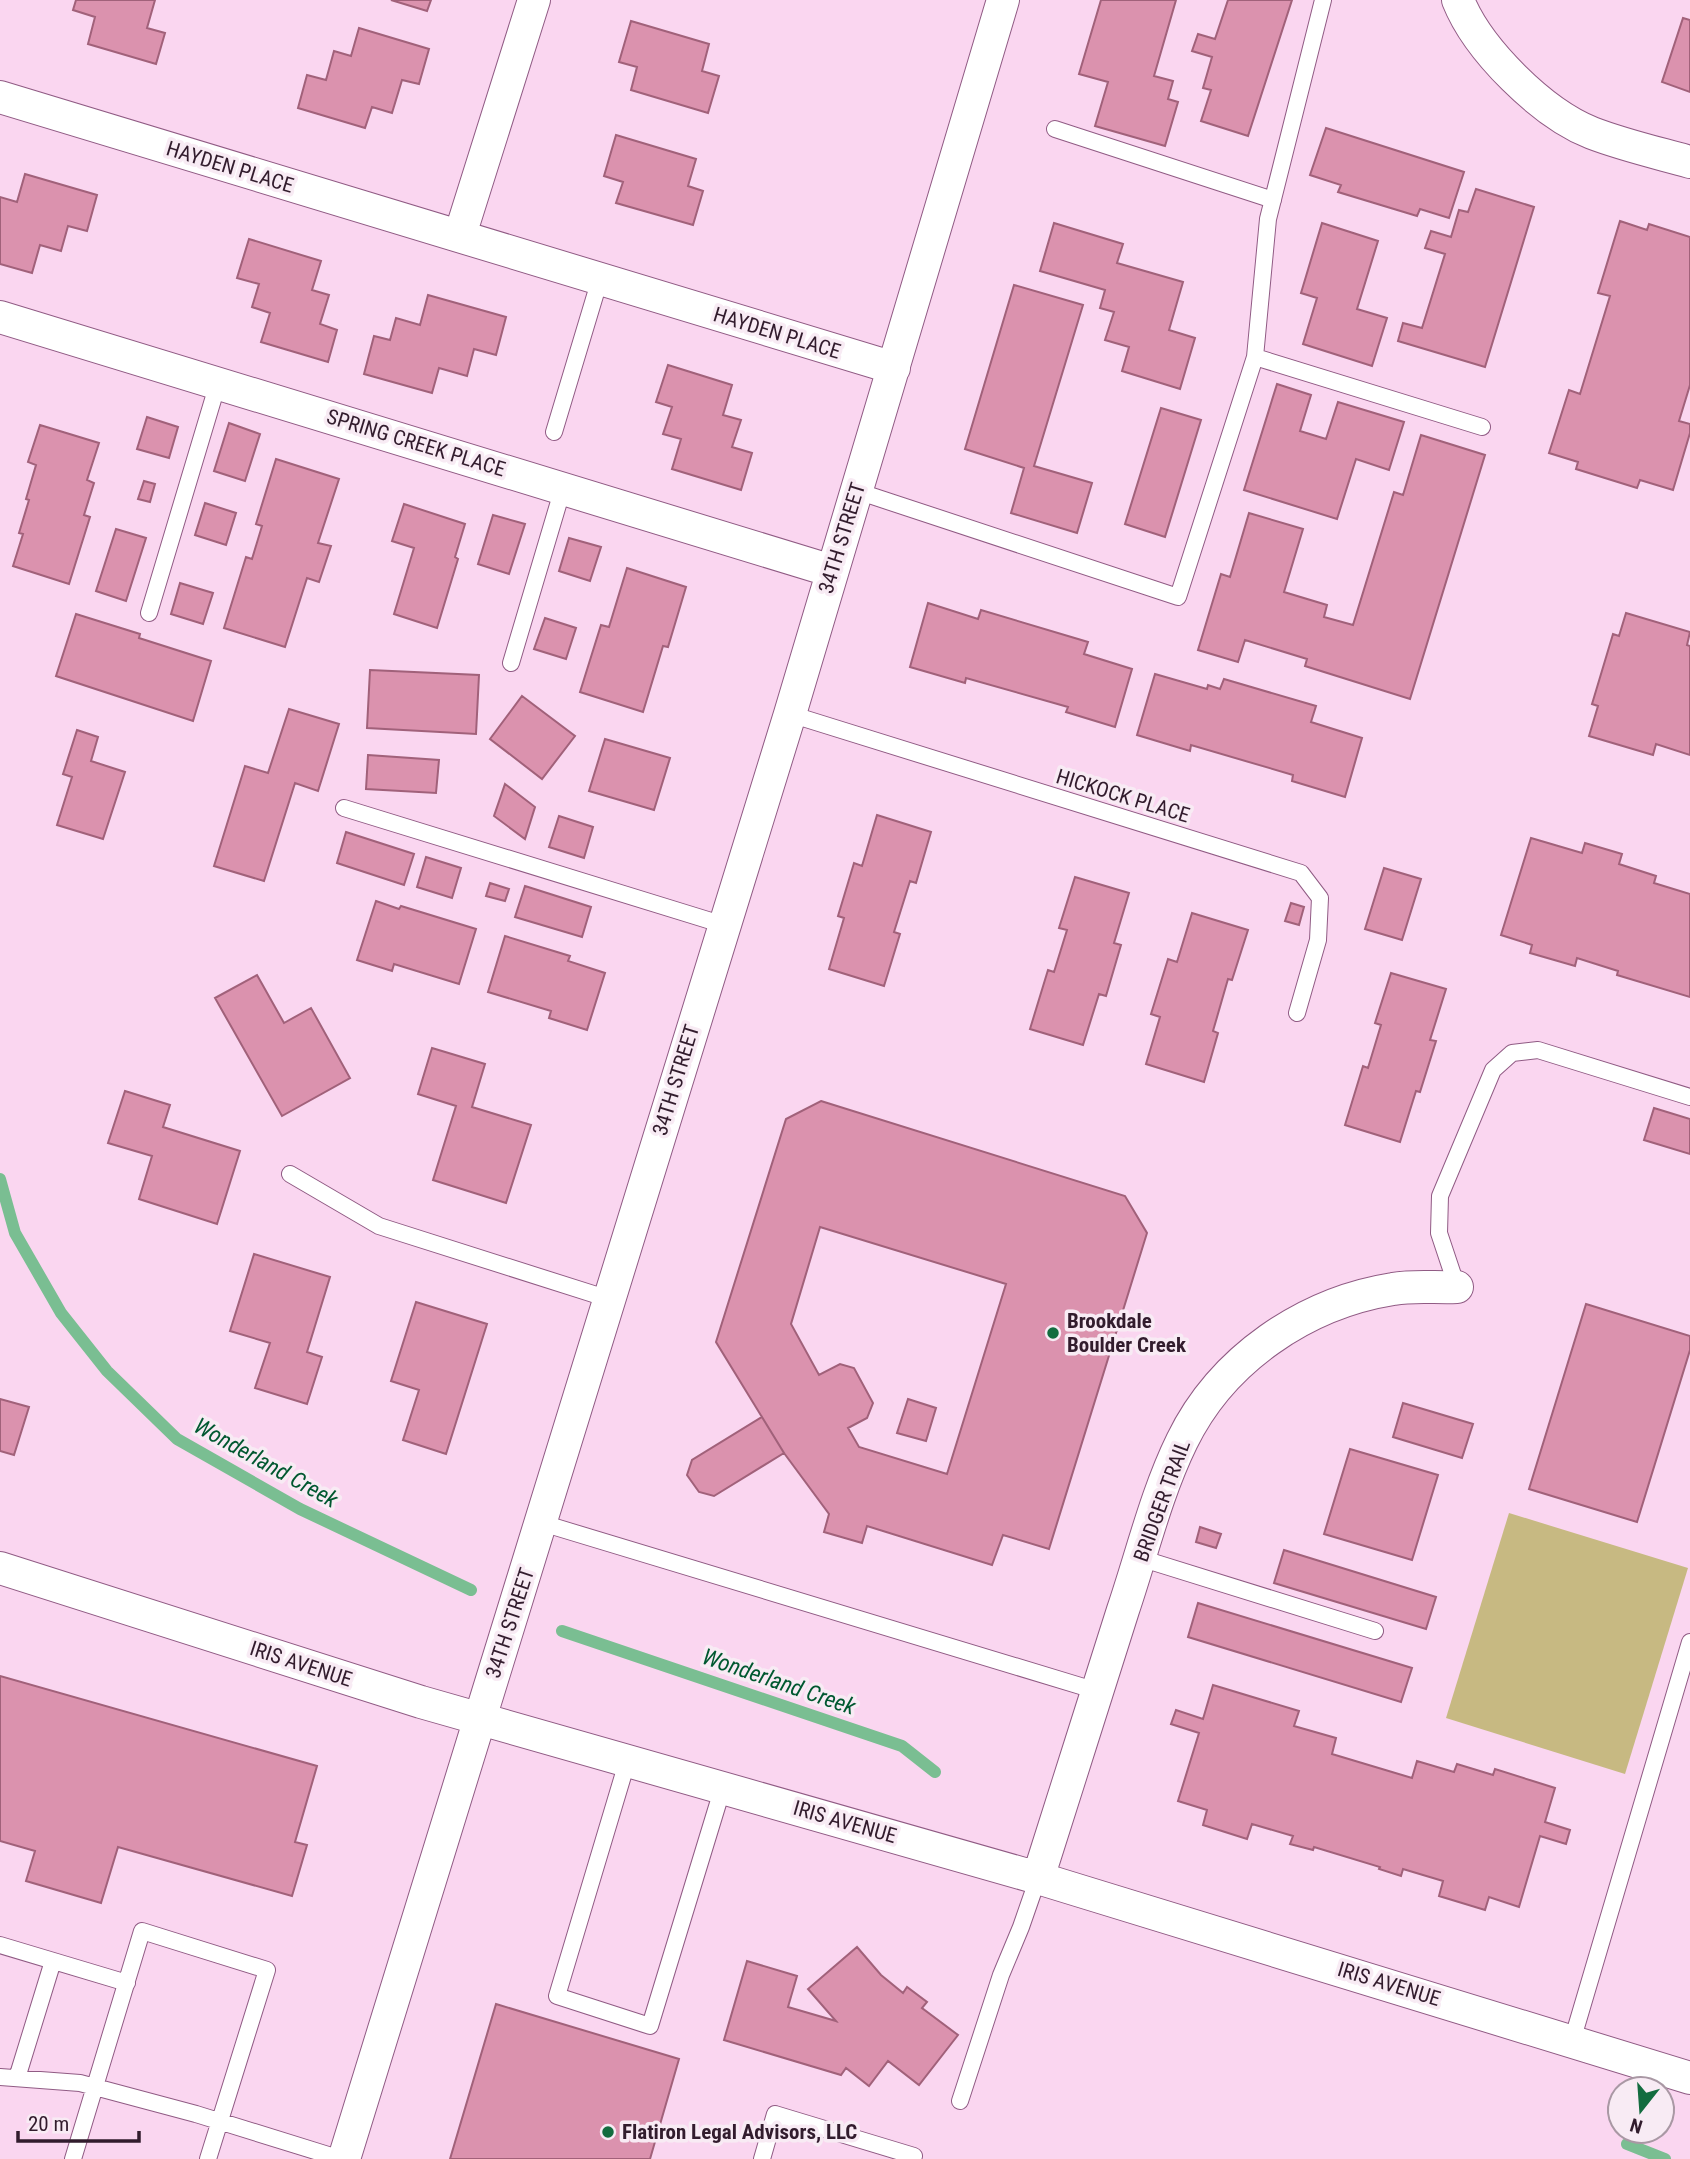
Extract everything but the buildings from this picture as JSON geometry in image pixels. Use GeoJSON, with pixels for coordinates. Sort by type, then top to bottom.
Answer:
{"type":"FeatureCollection","features":[{"type":"Feature","properties":{"kind":"street"},"geometry":{"type":"LineString","coordinates":[[460,235],[534,0]]}},
{"type":"Feature","properties":{"kind":"street","name":"34TH STREET"},"geometry":{"type":"LineString","coordinates":[[343,2159],[542,1523],[790,714],[1003,0]]}},
{"type":"Feature","properties":{"kind":"street"},"geometry":{"type":"LineString","coordinates":[[1458,0],[1496,60],[1539,101],[1591,132],[1690,162]]}},
{"type":"Feature","properties":{"kind":"street","name":"HAYDEN PLACE"},"geometry":{"type":"LineString","coordinates":[[0,97],[894,369]]}},
{"type":"Feature","properties":{"kind":"street","name":"SPRING CREEK PLACE"},"geometry":{"type":"LineString","coordinates":[[0,317],[832,571]]}},
{"type":"Feature","properties":{"kind":"street","name":"BRIDGER TRAIL"},"geometry":{"type":"LineString","coordinates":[[1038,1878],[1166,1479],[1196,1415],[1237,1366],[1286,1327],[1326,1307],[1397,1288],[1457,1287]]}},
{"type":"Feature","properties":{"kind":"street","name":"IRIS AVENUE"},"geometry":{"type":"LineString","coordinates":[[0,1569],[421,1702],[1038,1878],[1690,2078]]}},
{"type":"Feature","properties":{"kind":"lane"},"geometry":{"type":"LineString","coordinates":[[857,491],[1178,597],[1255,357],[1268,219],[1323,0]]}},
{"type":"Feature","properties":{"kind":"lane"},"geometry":{"type":"LineString","coordinates":[[1055,129],[1273,200]]}},
{"type":"Feature","properties":{"kind":"lane"},"geometry":{"type":"LineString","coordinates":[[554,432],[600,279]]}},
{"type":"Feature","properties":{"kind":"lane"},"geometry":{"type":"LineString","coordinates":[[1255,357],[1482,427]]}},
{"type":"Feature","properties":{"kind":"lane"},"geometry":{"type":"LineString","coordinates":[[149,613],[218,383]]}},
{"type":"Feature","properties":{"kind":"lane"},"geometry":{"type":"LineString","coordinates":[[511,663],[563,488]]}},
{"type":"Feature","properties":{"kind":"lane","name":"HICKOCK PLACE"},"geometry":{"type":"LineString","coordinates":[[790,714],[1300,873],[1320,898],[1318,940],[1297,1013]]}},
{"type":"Feature","properties":{"kind":"lane"},"geometry":{"type":"LineString","coordinates":[[344,808],[724,925]]}},
{"type":"Feature","properties":{"kind":"lane"},"geometry":{"type":"LineString","coordinates":[[1457,1287],[1440,1233],[1440,1196],[1493,1070],[1512,1053],[1538,1050],[1690,1097]]}},
{"type":"Feature","properties":{"kind":"lane"},"geometry":{"type":"LineString","coordinates":[[290,1174],[379,1226],[609,1299]]}},
{"type":"Feature","properties":{"kind":"lane"},"geometry":{"type":"LineString","coordinates":[[542,1523],[1097,1691]]}},
{"type":"Feature","properties":{"kind":"lane"},"geometry":{"type":"LineString","coordinates":[[1140,1558],[1375,1630]]}},
{"type":"Feature","properties":{"kind":"lane"},"geometry":{"type":"LineString","coordinates":[[1572,2041],[1690,1642]]}},
{"type":"Feature","properties":{"kind":"lane"},"geometry":{"type":"LineString","coordinates":[[628,1759],[557,1996],[649,2026],[723,1787]]}},
{"type":"Feature","properties":{"kind":"lane"},"geometry":{"type":"LineString","coordinates":[[960,2101],[1001,1975],[1038,1878]]}},
{"type":"Feature","properties":{"kind":"lane"},"geometry":{"type":"LineString","coordinates":[[73,2159],[142,1931],[267,1970],[208,2159]]}},
{"type":"Feature","properties":{"kind":"lane"},"geometry":{"type":"LineString","coordinates":[[0,1945],[127,1983]]}},
{"type":"Feature","properties":{"kind":"lane"},"geometry":{"type":"LineString","coordinates":[[17,2078],[53,1961]]}},
{"type":"Feature","properties":{"kind":"lane"},"geometry":{"type":"LineString","coordinates":[[0,2077],[80,2083],[343,2159]]}},
{"type":"Feature","properties":{"kind":"lane"},"geometry":{"type":"LineString","coordinates":[[761,2159],[775,2114],[914,2156],[913,2159]]}},
{"type":"Feature","properties":{"kind":"shaded area"},"geometry":{"type":"Polygon","coordinates":[[[1509,1513],[1688,1568],[1625,1774],[1446,1718],[1509,1513]]]}},
{"type":"Feature","properties":{"kind":"waterway","name":"Wonderland Creek"},"geometry":{"type":"LineString","coordinates":[[0,1179],[15,1233],[61,1313],[107,1371],[177,1439],[300,1509],[471,1590]]}},
{"type":"Feature","properties":{"kind":"waterway","name":"Wonderland Creek"},"geometry":{"type":"LineString","coordinates":[[562,1631],[902,1746],[935,1772]]}},
{"type":"Feature","properties":{"kind":"waterway","name":"Wonderland Creek"},"geometry":{"type":"LineString","coordinates":[[1630,2145],[1665,2159]]}},
{"type":"Feature","properties":{"kind":"place","name":"Brookdale Boulder Creek"},"geometry":{"type":"Point","coordinates":[1053,1333]}},
{"type":"Feature","properties":{"kind":"place","name":"Flatiron Legal Advisors, LLC"},"geometry":{"type":"Point","coordinates":[608,2132]}}]}
